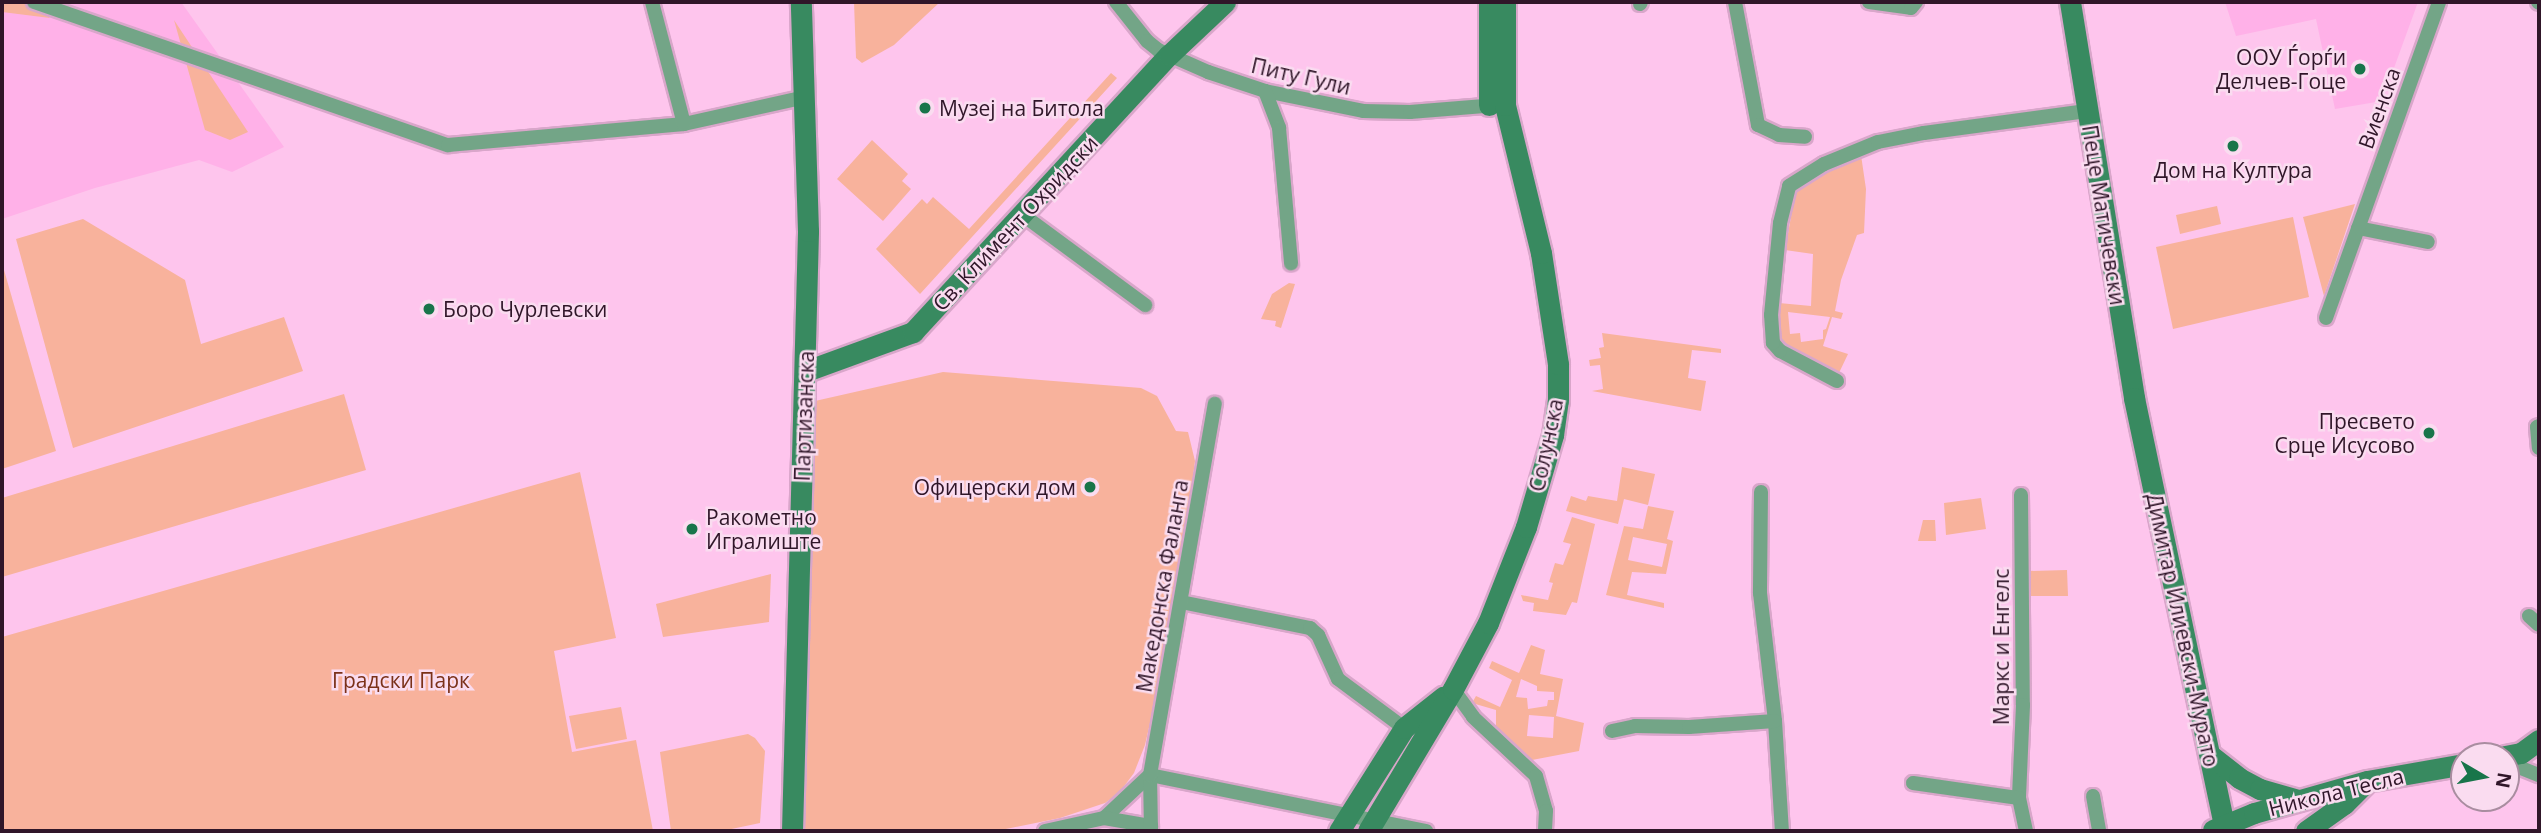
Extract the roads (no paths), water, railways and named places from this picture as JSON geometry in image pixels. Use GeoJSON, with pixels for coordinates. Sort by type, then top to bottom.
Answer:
{"type":"FeatureCollection","features":[{"type":"Feature","properties":{"kind":"street"},"geometry":{"type":"LineString","coordinates":[[34,2],[448,145],[684,124],[806,97]]}},
{"type":"Feature","properties":{"kind":"street"},"geometry":{"type":"LineString","coordinates":[[652,2],[684,124]]}},
{"type":"Feature","properties":{"kind":"street","name":"Партизанска"},"geometry":{"type":"LineString","coordinates":[[792,831],[808,231],[801,2]]}},
{"type":"Feature","properties":{"kind":"street","name":"Питу Гули"},"geometry":{"type":"LineString","coordinates":[[1116,2],[1147,41],[1169,55],[1237,83],[1265,91],[1363,111],[1410,112],[1497,105]]}},
{"type":"Feature","properties":{"kind":"street","name":"Св. Климент Охридски"},"geometry":{"type":"LineString","coordinates":[[806,371],[913,332],[1169,55],[1225,2]]}},
{"type":"Feature","properties":{"kind":"street","name":"Солунска"},"geometry":{"type":"LineString","coordinates":[[1372,826],[1453,689],[1488,622],[1526,527],[1548,456],[1558,400],[1558,364],[1550,301],[1497,105],[1489,2]]}},
{"type":"Feature","properties":{"kind":"street"},"geometry":{"type":"LineString","coordinates":[[1497,105],[1505,2]]}},
{"type":"Feature","properties":{"kind":"street"},"geometry":{"type":"LineString","coordinates":[[1735,2],[1758,125],[1779,135],[1805,137]]}},
{"type":"Feature","properties":{"kind":"street"},"geometry":{"type":"LineString","coordinates":[[1869,2],[1911,8],[1916,2]]}},
{"type":"Feature","properties":{"kind":"street","name":"Виенска"},"geometry":{"type":"LineString","coordinates":[[2326,318],[2439,2]]}},
{"type":"Feature","properties":{"kind":"street","name":"Пеце Матичевски"},"geometry":{"type":"LineString","coordinates":[[2068,3],[2141,429]]}},
{"type":"Feature","properties":{"kind":"street"},"geometry":{"type":"LineString","coordinates":[[1265,91],[1279,128],[1291,263]]}},
{"type":"Feature","properties":{"kind":"street"},"geometry":{"type":"LineString","coordinates":[[1837,382],[1780,351],[1773,343],[1772,315],[1780,223],[1786,193],[1791,183],[1824,164],[1878,142],[1924,132],[2087,111]]}},
{"type":"Feature","properties":{"kind":"street"},"geometry":{"type":"LineString","coordinates":[[1023,215],[1145,305]]}},
{"type":"Feature","properties":{"kind":"street"},"geometry":{"type":"LineString","coordinates":[[2358,228],[2428,242]]}},
{"type":"Feature","properties":{"kind":"street","name":"Македонска Фаланга"},"geometry":{"type":"LineString","coordinates":[[1045,831],[1104,818],[1151,829],[1150,775],[1215,404]]}},
{"type":"Feature","properties":{"kind":"street"},"geometry":{"type":"LineString","coordinates":[[2539,426],[2539,448]]}},
{"type":"Feature","properties":{"kind":"street","name":"Димитар Илиевски-Мурато"},"geometry":{"type":"LineString","coordinates":[[2141,429],[2210,755],[2220,829]]}},
{"type":"Feature","properties":{"kind":"street"},"geometry":{"type":"LineString","coordinates":[[1761,492],[1759,593],[1774,721],[1782,831]]}},
{"type":"Feature","properties":{"kind":"street","name":"Маркс и Енгелс"},"geometry":{"type":"LineString","coordinates":[[2021,495],[2023,705],[2019,798],[2026,831]]}},
{"type":"Feature","properties":{"kind":"street"},"geometry":{"type":"LineString","coordinates":[[1181,602],[1310,628],[1318,635],[1338,679],[1404,727]]}},
{"type":"Feature","properties":{"kind":"street"},"geometry":{"type":"LineString","coordinates":[[1453,689],[1473,717],[1536,776],[1544,795],[1545,831]]}},
{"type":"Feature","properties":{"kind":"street","name":"Солунска"},"geometry":{"type":"LineString","coordinates":[[1344,823],[1404,727],[1453,689]]}},
{"type":"Feature","properties":{"kind":"street"},"geometry":{"type":"LineString","coordinates":[[1612,732],[1635,726],[1689,727],[1774,721]]}},
{"type":"Feature","properties":{"kind":"street"},"geometry":{"type":"LineString","coordinates":[[2520,752],[2539,740]]}},
{"type":"Feature","properties":{"kind":"street"},"geometry":{"type":"LineString","coordinates":[[2210,755],[2239,778],[2260,789],[2300,801]]}},
{"type":"Feature","properties":{"kind":"street"},"geometry":{"type":"LineString","coordinates":[[778,831],[793,759]]}},
{"type":"Feature","properties":{"kind":"street","name":"Никола Тесла"},"geometry":{"type":"LineString","coordinates":[[2220,829],[2368,781],[2450,766]]}},
{"type":"Feature","properties":{"kind":"street"},"geometry":{"type":"LineString","coordinates":[[2520,768],[2539,775]]}},
{"type":"Feature","properties":{"kind":"street"},"geometry":{"type":"LineString","coordinates":[[1104,818],[1150,775],[1344,823],[1426,831]]}},
{"type":"Feature","properties":{"kind":"street"},"geometry":{"type":"LineString","coordinates":[[2306,831],[2344,804],[2368,781]]}},
{"type":"Feature","properties":{"kind":"street"},"geometry":{"type":"LineString","coordinates":[[1913,783],[2019,798]]}},
{"type":"Feature","properties":{"kind":"street"},"geometry":{"type":"LineString","coordinates":[[2094,796],[2099,831]]}},
{"type":"Feature","properties":{"kind":"place","name":"ООУ Ѓорѓи Делчев-Гоце"},"geometry":{"type":"Point","coordinates":[2360,69]}},
{"type":"Feature","properties":{"kind":"place","name":"Музеј на Битола"},"geometry":{"type":"Point","coordinates":[925,108]}},
{"type":"Feature","properties":{"kind":"place","name":"Дом на Култура"},"geometry":{"type":"Point","coordinates":[2233,146]}},
{"type":"Feature","properties":{"kind":"place","name":"Боро Чурлевски"},"geometry":{"type":"Point","coordinates":[429,309]}},
{"type":"Feature","properties":{"kind":"place","name":"Пресвето Срце Исусово"},"geometry":{"type":"Point","coordinates":[2429,433]}},
{"type":"Feature","properties":{"kind":"place","name":"Офицерски дом"},"geometry":{"type":"Point","coordinates":[1090,487]}},
{"type":"Feature","properties":{"kind":"place","name":"Ракометно Игралиште"},"geometry":{"type":"Point","coordinates":[692,529]}},
{"type":"Feature","properties":{"kind":"park label","name":"Градски Парк"},"geometry":{"type":"Point","coordinates":[401,680]}}]}
